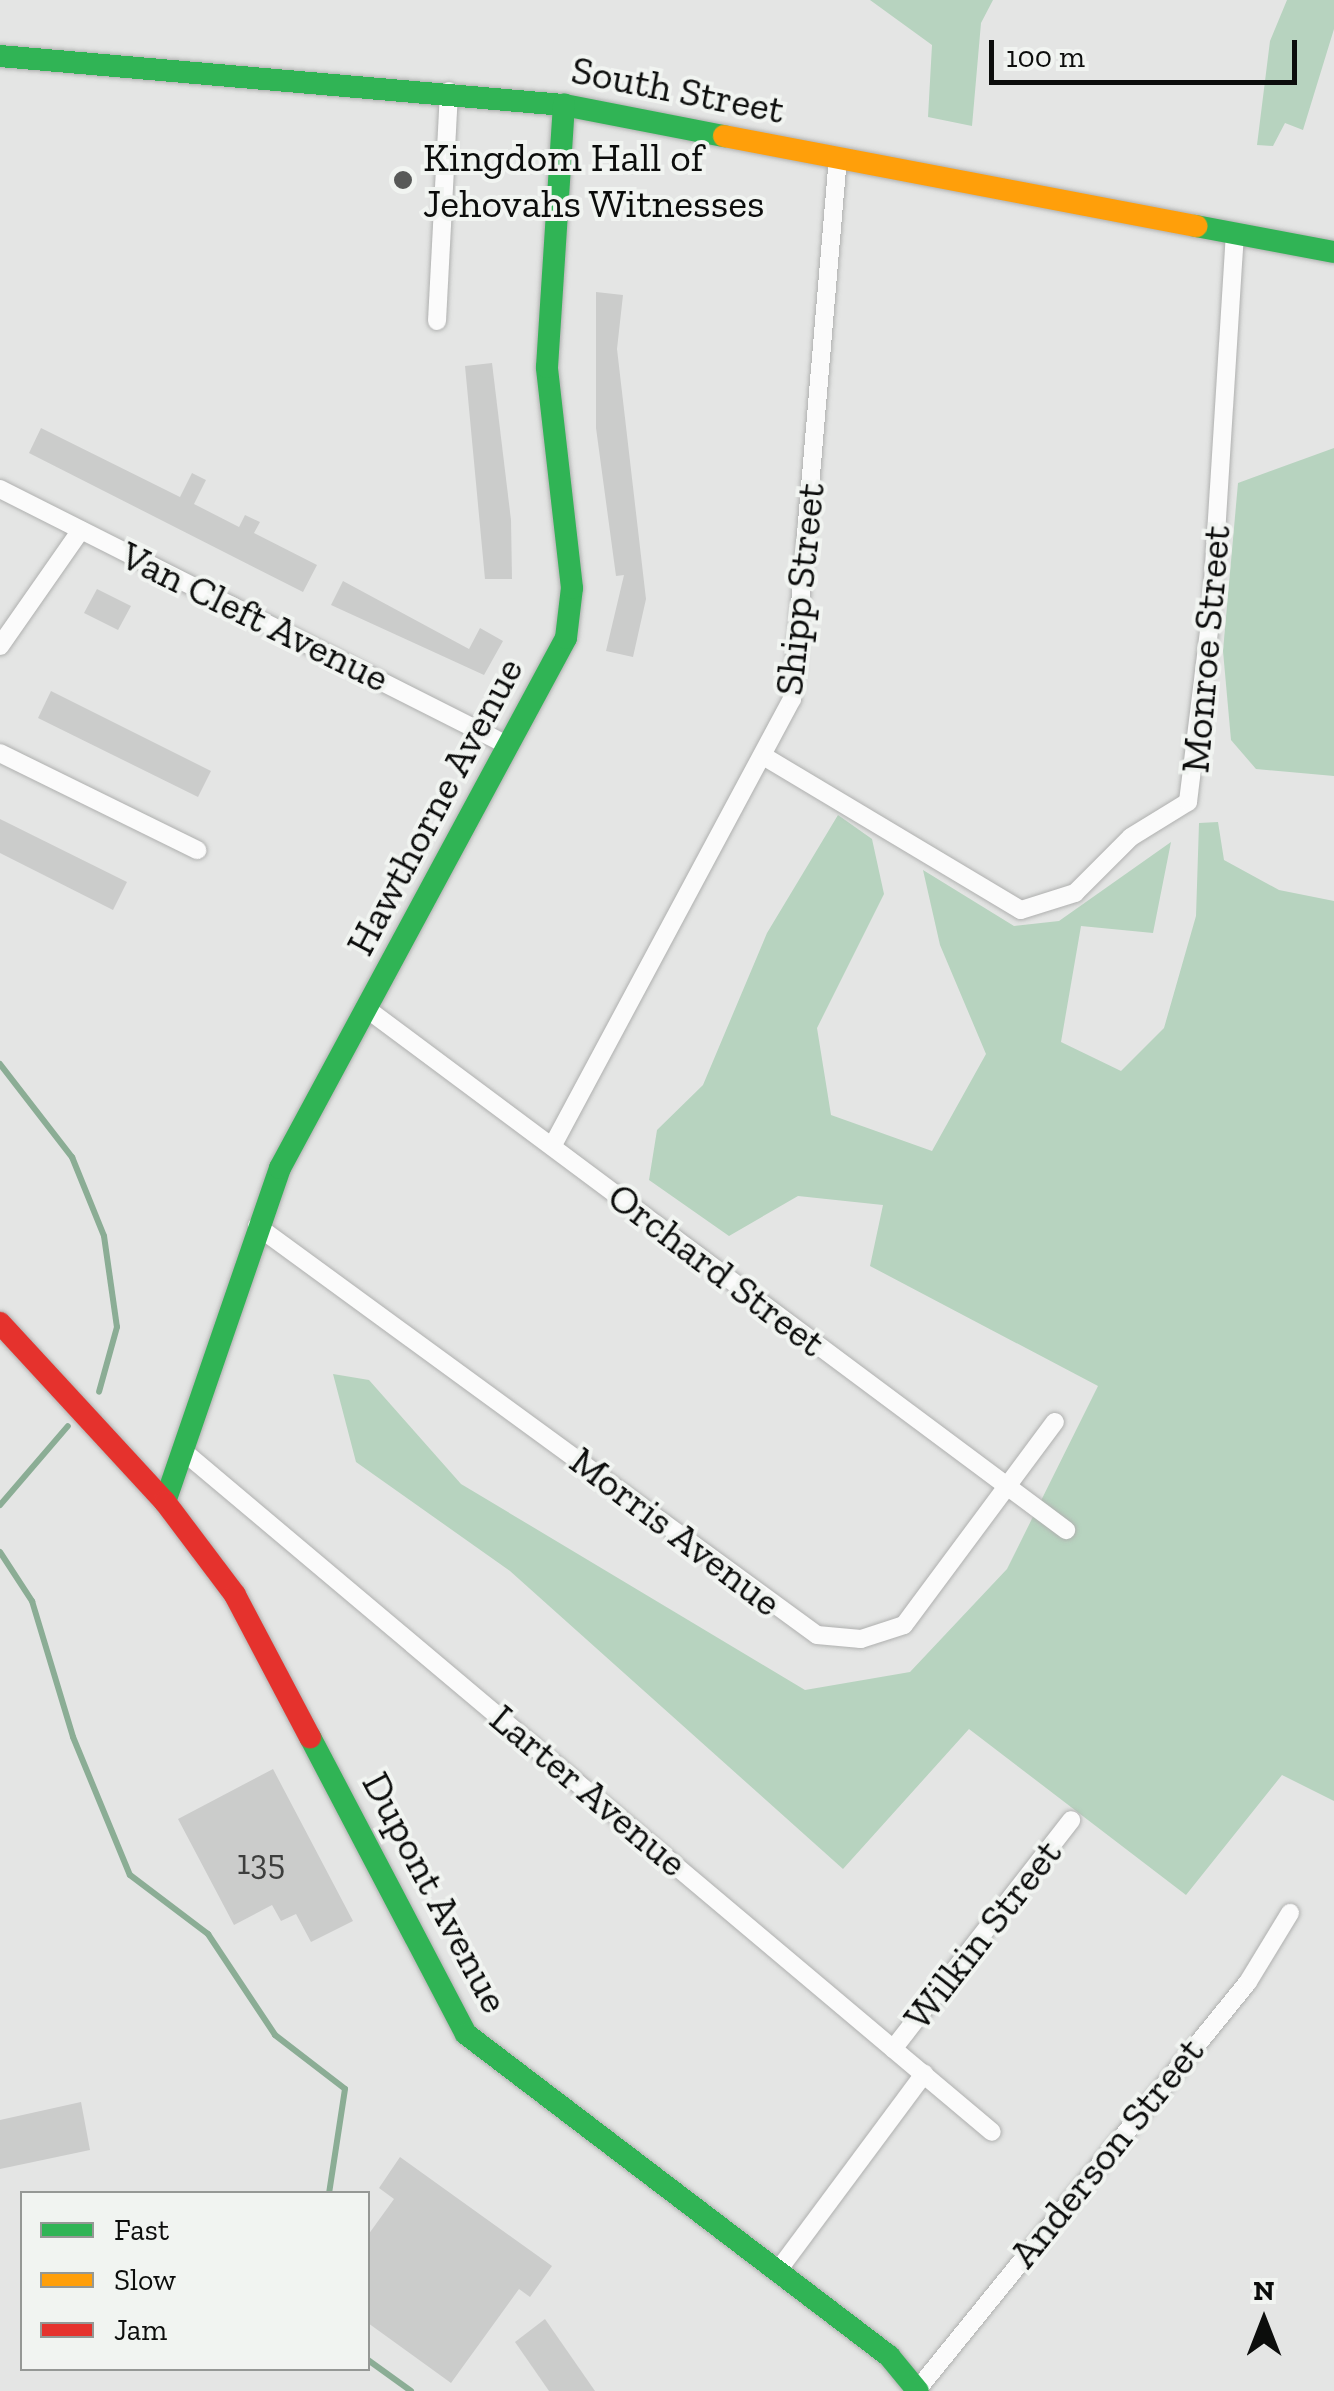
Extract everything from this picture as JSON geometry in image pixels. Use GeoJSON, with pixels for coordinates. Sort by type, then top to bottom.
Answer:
{"type":"FeatureCollection","features":[{"type":"Feature","properties":{"kind":"street","name":"South Street"},"geometry":{"type":"LineString","coordinates":[[0,56],[449,91],[564,105],[1334,252]]}},
{"type":"Feature","properties":{"kind":"street"},"geometry":{"type":"LineString","coordinates":[[437,321],[449,91]]}},
{"type":"Feature","properties":{"kind":"street","name":"Hawthorne Avenue"},"geometry":{"type":"LineString","coordinates":[[165,1502],[257,1226],[299,1128],[510,746],[571,618],[547,367],[564,105]]}},
{"type":"Feature","properties":{"kind":"street","name":"Shipp Street"},"geometry":{"type":"LineString","coordinates":[[554,1143],[765,756],[796,684],[838,157]]}},
{"type":"Feature","properties":{"kind":"street","name":"Monroe Street"},"geometry":{"type":"LineString","coordinates":[[765,756],[1021,910],[1074,893],[1131,837],[1188,802],[1211,614],[1235,233]]}},
{"type":"Feature","properties":{"kind":"street","name":"Van Cleft Avenue"},"geometry":{"type":"LineString","coordinates":[[0,489],[510,746]]}},
{"type":"Feature","properties":{"kind":"street"},"geometry":{"type":"LineString","coordinates":[[0,646],[80,530]]}},
{"type":"Feature","properties":{"kind":"street"},"geometry":{"type":"LineString","coordinates":[[0,753],[197,850]]}},
{"type":"Feature","properties":{"kind":"street","name":"Orchard Street"},"geometry":{"type":"LineString","coordinates":[[367,1009],[554,1143],[1066,1530]]}},
{"type":"Feature","properties":{"kind":"street","name":"Morris Avenue"},"geometry":{"type":"LineString","coordinates":[[257,1226],[817,1635],[861,1639],[904,1625],[1054,1422]]}},
{"type":"Feature","properties":{"kind":"street","name":"Dupont Avenue"},"geometry":{"type":"LineString","coordinates":[[0,1323],[165,1502],[234,1594],[466,2034],[889,2356],[917,2390]]}},
{"type":"Feature","properties":{"kind":"street","name":"Larter Avenue"},"geometry":{"type":"LineString","coordinates":[[183,1451],[992,2132]]}},
{"type":"Feature","properties":{"kind":"street","name":"Wilkin Street"},"geometry":{"type":"LineString","coordinates":[[893,2049],[1071,1820]]}},
{"type":"Feature","properties":{"kind":"street","name":"Anderson Street"},"geometry":{"type":"LineString","coordinates":[[917,2390],[1248,1982],[1290,1912]]}},
{"type":"Feature","properties":{"kind":"street","name":"Wilkin Street"},"geometry":{"type":"LineString","coordinates":[[778,2272],[924,2074]]}},
{"type":"Feature","properties":{"kind":"green space"},"geometry":{"type":"Polygon","coordinates":[[[870,0],[993,0],[981,23],[972,126],[928,117],[932,45],[870,0]]]}},
{"type":"Feature","properties":{"kind":"green space"},"geometry":{"type":"Polygon","coordinates":[[[1287,0],[1334,0],[1334,29],[1303,130],[1285,123],[1273,146],[1257,145],[1270,41],[1287,0]]]}},
{"type":"Feature","properties":{"kind":"green space"},"geometry":{"type":"Polygon","coordinates":[[[1334,448],[1334,776],[1256,769],[1231,740],[1223,651],[1238,483],[1334,448]]]}},
{"type":"Feature","properties":{"kind":"green space"},"geometry":{"type":"Polygon","coordinates":[[[838,815],[872,839],[884,894],[817,1028],[831,1115],[932,1151],[986,1054],[940,945],[923,870],[1014,926],[1059,921],[1171,842],[1153,933],[1081,926],[1061,1042],[1121,1071],[1164,1028],[1196,916],[1199,823],[1218,822],[1224,860],[1279,890],[1334,901],[1334,1801],[1282,1775],[1186,1895],[969,1729],[843,1869],[510,1571],[356,1462],[333,1374],[369,1380],[461,1484],[805,1690],[910,1672],[1007,1569],[1098,1386],[870,1266],[883,1205],[798,1196],[729,1236],[649,1180],[657,1130],[703,1085],[767,933],[838,815]]]}},
{"type":"Feature","properties":{"kind":"building"},"geometry":{"type":"Polygon","coordinates":[[[596,292],[623,295],[617,349],[646,599],[633,657],[606,651],[624,575],[616,576],[596,428],[596,292]]]}},
{"type":"Feature","properties":{"kind":"building"},"geometry":{"type":"Polygon","coordinates":[[[492,363],[511,520],[512,579],[485,579],[465,366],[492,363]]]}},
{"type":"Feature","properties":{"kind":"building"},"geometry":{"type":"Polygon","coordinates":[[[41,428],[180,497],[192,473],[206,480],[194,504],[239,527],[245,515],[260,522],[254,533],[317,565],[303,592],[29,453],[41,428]]]}},
{"type":"Feature","properties":{"kind":"building"},"geometry":{"type":"Polygon","coordinates":[[[343,581],[469,649],[480,628],[503,641],[484,675],[331,605],[343,581]]]}},
{"type":"Feature","properties":{"kind":"building"},"geometry":{"type":"Polygon","coordinates":[[[97,589],[131,606],[118,630],[84,613],[97,589]]]}},
{"type":"Feature","properties":{"kind":"building"},"geometry":{"type":"Polygon","coordinates":[[[51,691],[211,771],[198,797],[38,718],[51,691]]]}},
{"type":"Feature","properties":{"kind":"building"},"geometry":{"type":"Polygon","coordinates":[[[0,819],[127,882],[113,910],[0,853],[0,819]]]}},
{"type":"Feature","properties":{"kind":"building"},"geometry":{"type":"Polygon","coordinates":[[[273,1769],[353,1921],[311,1942],[296,1914],[281,1921],[272,1905],[234,1925],[178,1819],[273,1769]]]}},
{"type":"Feature","properties":{"kind":"building"},"geometry":{"type":"Polygon","coordinates":[[[81,2102],[90,2150],[0,2169],[0,2120],[81,2102]]]}},
{"type":"Feature","properties":{"kind":"building"},"geometry":{"type":"Polygon","coordinates":[[[400,2157],[552,2266],[530,2297],[519,2289],[451,2383],[370,2324],[370,2232],[394,2199],[379,2188],[400,2157]]]}},
{"type":"Feature","properties":{"kind":"building"},"geometry":{"type":"Polygon","coordinates":[[[545,2319],[595,2391],[549,2391],[515,2342],[545,2319]]]}},
{"type":"Feature","properties":{"kind":"waterway"},"geometry":{"type":"LineString","coordinates":[[0,1064],[72,1157],[104,1236],[117,1327],[99,1392]]}},
{"type":"Feature","properties":{"kind":"waterway"},"geometry":{"type":"LineString","coordinates":[[0,1505],[68,1426]]}},
{"type":"Feature","properties":{"kind":"waterway"},"geometry":{"type":"LineString","coordinates":[[0,1552],[32,1601],[73,1737],[130,1875],[208,1934],[275,2035],[345,2089],[329,2191]]}},
{"type":"Feature","properties":{"kind":"waterway"},"geometry":{"type":"LineString","coordinates":[[370,2361],[411,2391]]}},
{"type":"Feature","properties":{"kind":"traffic: fast"},"geometry":{"type":"LineString","coordinates":[[0,56],[564,105],[724,136]]}},
{"type":"Feature","properties":{"kind":"traffic: fast"},"geometry":{"type":"LineString","coordinates":[[165,1502],[280,1168],[566,638],[572,588],[547,367],[564,105]]}},
{"type":"Feature","properties":{"kind":"traffic: fast"},"geometry":{"type":"LineString","coordinates":[[1196,226],[1334,252]]}},
{"type":"Feature","properties":{"kind":"traffic: fast"},"geometry":{"type":"LineString","coordinates":[[310,1737],[466,2034],[889,2356],[918,2391]]}},
{"type":"Feature","properties":{"kind":"traffic: slow"},"geometry":{"type":"LineString","coordinates":[[724,136],[1196,226]]}},
{"type":"Feature","properties":{"kind":"traffic: jam"},"geometry":{"type":"LineString","coordinates":[[0,1323],[165,1502],[235,1595],[310,1737]]}},
{"type":"Feature","properties":{"kind":"place","name":"Kingdom Hall of Jehovahs Witnesses"},"geometry":{"type":"Point","coordinates":[403,180]}}]}
